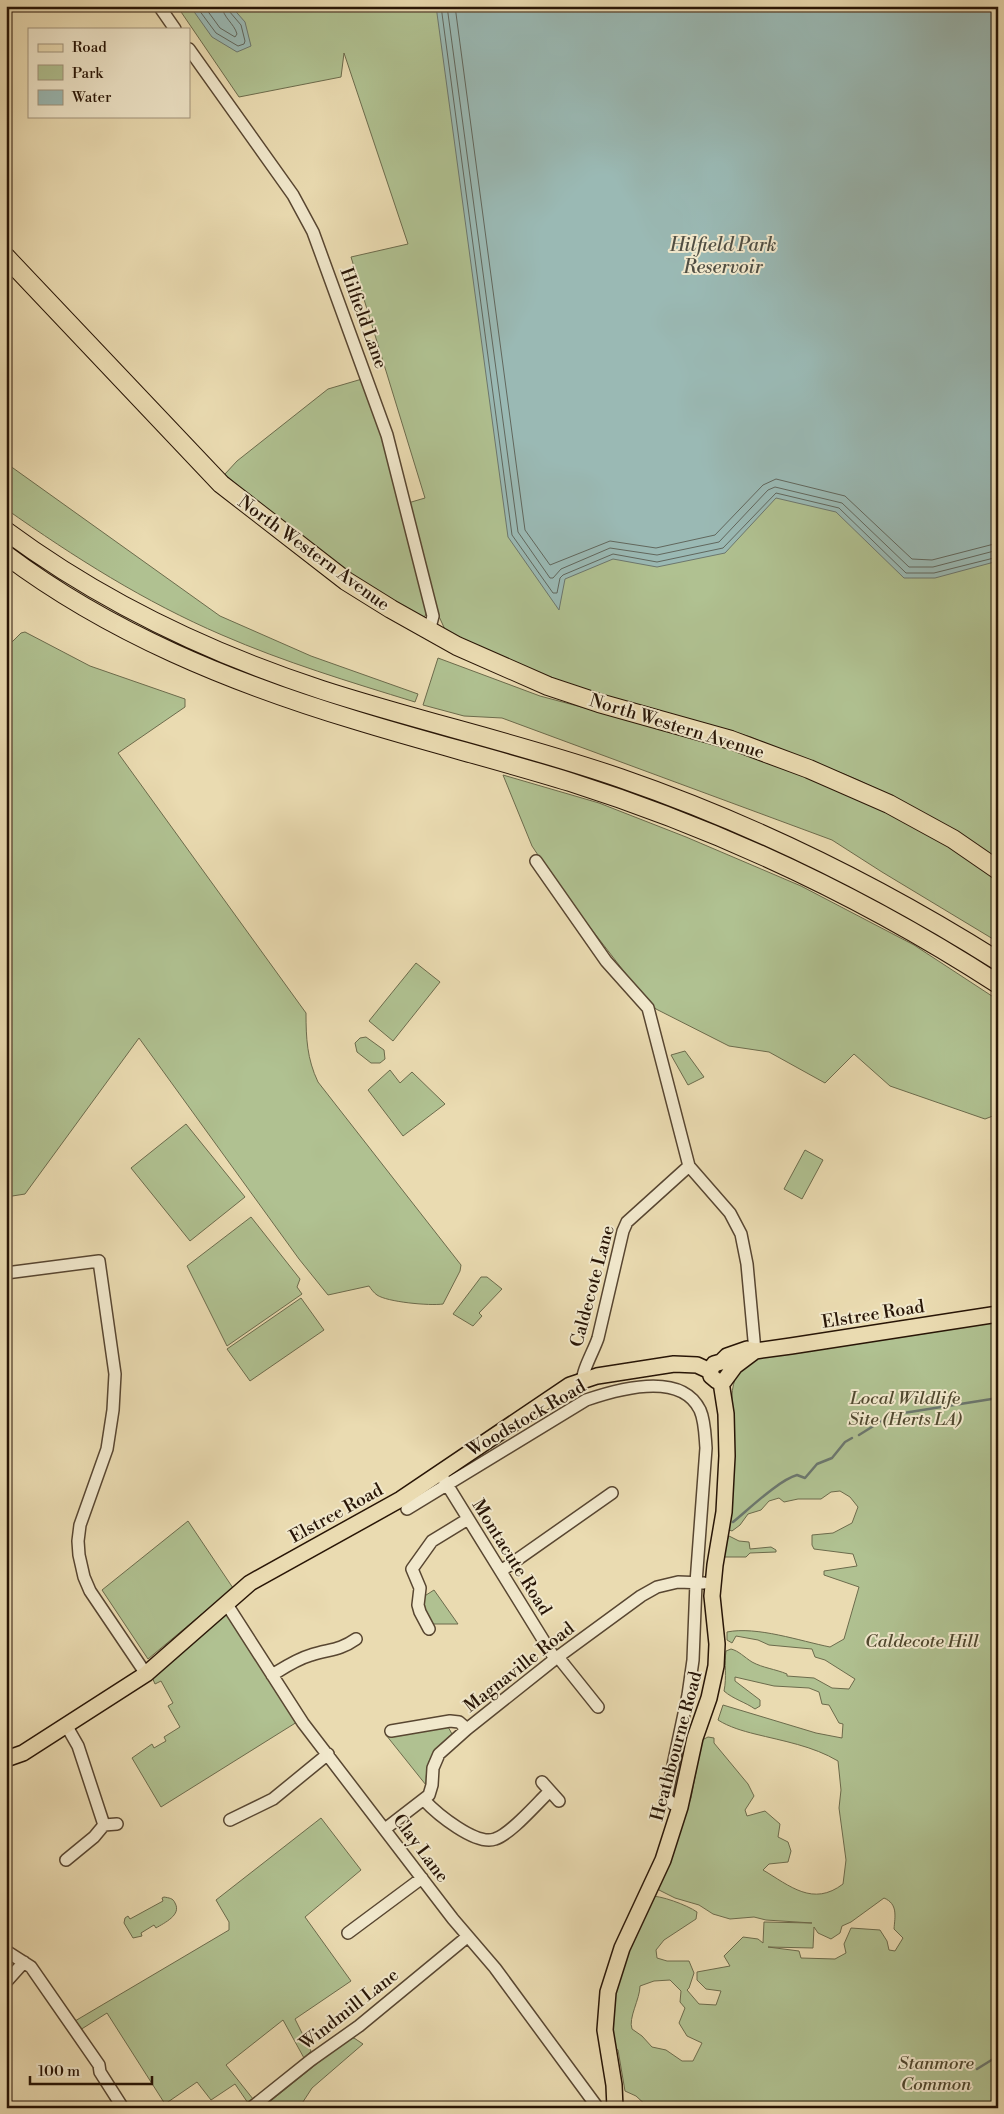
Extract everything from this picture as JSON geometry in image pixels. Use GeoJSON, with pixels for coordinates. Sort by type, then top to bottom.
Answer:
{"type":"FeatureCollection","features":[{"type":"Feature","properties":{"kind":"highway","name":"North Western Avenue"},"geometry":{"type":"LineString","coordinates":[[6,257],[221,484],[346,581],[429,631],[494,664],[548,686],[608,706],[731,740],[809,769],[889,804],[953,839],[998,870]]}},
{"type":"Feature","properties":{"kind":"highway"},"geometry":{"type":"LineString","coordinates":[[6,532],[93,589],[204,646],[321,690],[583,766],[702,808],[781,842],[848,875],[932,920],[998,961]]}},
{"type":"Feature","properties":{"kind":"highway"},"geometry":{"type":"LineString","coordinates":[[6,556],[70,597],[121,626],[188,660],[236,680],[357,721],[568,782],[653,811],[736,844],[811,878],[878,913],[938,946],[998,984]]}},
{"type":"Feature","properties":{"kind":"main road","name":"Elstree Road"},"geometry":{"type":"LineString","coordinates":[[755,1351],[998,1314]]}},
{"type":"Feature","properties":{"kind":"main road"},"geometry":{"type":"LineString","coordinates":[[720,1372],[755,1351]]}},
{"type":"Feature","properties":{"kind":"main road","name":"Elstree Road"},"geometry":{"type":"LineString","coordinates":[[6,1759],[23,1753],[146,1674],[226,1603],[267,1572],[401,1499],[444,1479],[551,1397],[583,1380],[674,1364],[697,1366],[720,1372]]}},
{"type":"Feature","properties":{"kind":"main road","name":"Heathbourne Road"},"geometry":{"type":"LineString","coordinates":[[615,2108],[614,2085],[605,2030],[608,1992],[622,1948],[663,1860],[680,1807],[695,1738],[709,1698],[716,1666],[717,1644],[713,1611],[714,1565],[724,1512],[727,1456],[726,1414],[720,1372]]}},
{"type":"Feature","properties":{"kind":"street"},"geometry":{"type":"LineString","coordinates":[[159,6],[174,28]]}},
{"type":"Feature","properties":{"kind":"street","name":"Hilfield Lane"},"geometry":{"type":"LineString","coordinates":[[190,50],[293,195],[313,232],[387,435],[433,616],[429,631]]}},
{"type":"Feature","properties":{"kind":"street"},"geometry":{"type":"LineString","coordinates":[[536,861],[606,961],[648,1008],[689,1166],[730,1213],[741,1234],[748,1264],[755,1351]]}},
{"type":"Feature","properties":{"kind":"street","name":"Caldecote Lane"},"geometry":{"type":"LineString","coordinates":[[583,1380],[582,1374],[590,1361],[598,1338],[623,1231],[627,1222],[689,1166]]}},
{"type":"Feature","properties":{"kind":"street"},"geometry":{"type":"LineString","coordinates":[[6,1273],[99,1261],[114,1374],[113,1410],[107,1449],[80,1525],[79,1556],[84,1577],[90,1591],[146,1674]]}},
{"type":"Feature","properties":{"kind":"street","name":"Woodstock Road"},"geometry":{"type":"LineString","coordinates":[[407,1509],[444,1479],[586,1400],[601,1395],[654,1385],[665,1385],[685,1393],[697,1405],[704,1426],[706,1448],[705,1484],[696,1583],[694,1660],[666,1798],[672,1804],[680,1807]]}},
{"type":"Feature","properties":{"kind":"street","name":"Montacute Road"},"geometry":{"type":"LineString","coordinates":[[444,1479],[557,1658],[598,1708]]}},
{"type":"Feature","properties":{"kind":"street"},"geometry":{"type":"LineString","coordinates":[[501,1571],[612,1493]]}},
{"type":"Feature","properties":{"kind":"street"},"geometry":{"type":"LineString","coordinates":[[429,1629],[418,1606],[420,1588],[412,1569],[432,1541],[468,1519]]}},
{"type":"Feature","properties":{"kind":"street","name":"Magnaville Road"},"geometry":{"type":"LineString","coordinates":[[424,1800],[431,1790],[435,1761],[439,1754],[467,1729],[557,1658],[641,1596],[657,1587],[678,1582],[714,1583]]}},
{"type":"Feature","properties":{"kind":"street","name":"Clay Lane"},"geometry":{"type":"LineString","coordinates":[[226,1603],[289,1703],[467,1937],[512,1990],[598,2108]]}},
{"type":"Feature","properties":{"kind":"street"},"geometry":{"type":"LineString","coordinates":[[272,1675],[312,1654],[342,1648],[356,1639]]}},
{"type":"Feature","properties":{"kind":"street"},"geometry":{"type":"LineString","coordinates":[[391,1731],[450,1721],[459,1722],[467,1729]]}},
{"type":"Feature","properties":{"kind":"street"},"geometry":{"type":"LineString","coordinates":[[66,1725],[78,1746],[104,1826]]}},
{"type":"Feature","properties":{"kind":"street"},"geometry":{"type":"LineString","coordinates":[[230,1820],[273,1799],[328,1754]]}},
{"type":"Feature","properties":{"kind":"street"},"geometry":{"type":"LineString","coordinates":[[385,1829],[424,1800],[456,1826],[480,1839],[490,1841],[506,1833],[546,1787],[559,1801]]}},
{"type":"Feature","properties":{"kind":"street"},"geometry":{"type":"LineString","coordinates":[[66,1860],[104,1826],[117,1824]]}},
{"type":"Feature","properties":{"kind":"street"},"geometry":{"type":"LineString","coordinates":[[348,1933],[422,1878]]}},
{"type":"Feature","properties":{"kind":"street","name":"Windmill Lane"},"geometry":{"type":"LineString","coordinates":[[251,2108],[311,2060],[359,2026],[467,1937]]}},
{"type":"Feature","properties":{"kind":"street"},"geometry":{"type":"LineString","coordinates":[[6,1951],[31,1967],[98,2065],[100,2072],[123,2108]]}},
{"type":"Feature","properties":{"kind":"street"},"geometry":{"type":"LineString","coordinates":[[6,1982],[24,1962]]}},
{"type":"Feature","properties":{"kind":"green space","name":"Hilfield Park Reservoir"},"geometry":{"type":"Polygon","coordinates":[[[177,6],[998,6],[998,860],[894,797],[844,774],[777,749],[751,737],[552,682],[447,634],[437,612],[408,503],[425,498],[351,257],[408,244],[344,53],[341,77],[239,97],[177,6]]]}},
{"type":"Feature","properties":{"kind":"green space"},"geometry":{"type":"Polygon","coordinates":[[[362,379],[384,437],[427,612],[424,618],[389,603],[254,502],[225,474],[237,461],[328,389],[362,379]]]}},
{"type":"Feature","properties":{"kind":"green space"},"geometry":{"type":"Polygon","coordinates":[[[6,463],[220,616],[311,656],[418,694],[415,702],[317,671],[245,645],[165,608],[111,578],[6,509],[6,463]]]}},
{"type":"Feature","properties":{"kind":"green space"},"geometry":{"type":"Polygon","coordinates":[[[25,632],[90,666],[185,699],[185,707],[118,753],[306,1013],[308,1048],[311,1065],[318,1082],[461,1265],[460,1271],[443,1304],[419,1304],[390,1300],[377,1295],[369,1286],[328,1295],[299,1259],[139,1038],[25,1194],[6,1197],[6,648],[21,633],[25,632]]]}},
{"type":"Feature","properties":{"kind":"green space"},"geometry":{"type":"Polygon","coordinates":[[[438,658],[540,696],[679,733],[792,767],[861,796],[998,875],[998,942],[832,840],[502,718],[464,716],[423,705],[438,658]]]}},
{"type":"Feature","properties":{"kind":"green space"},"geometry":{"type":"Polygon","coordinates":[[[503,775],[599,803],[686,837],[801,886],[914,945],[998,1000],[998,1114],[985,1119],[890,1086],[854,1054],[825,1083],[769,1052],[729,1046],[656,1009],[629,978],[562,891],[532,846],[503,775]]]}},
{"type":"Feature","properties":{"kind":"green space"},"geometry":{"type":"Polygon","coordinates":[[[416,963],[440,982],[393,1041],[369,1021],[416,963]]]}},
{"type":"Feature","properties":{"kind":"green space"},"geometry":{"type":"Polygon","coordinates":[[[366,1037],[384,1050],[385,1059],[380,1063],[371,1063],[357,1052],[355,1043],[360,1038],[366,1037]]]}},
{"type":"Feature","properties":{"kind":"green space"},"geometry":{"type":"Polygon","coordinates":[[[685,1051],[704,1077],[688,1085],[671,1055],[685,1051]]]}},
{"type":"Feature","properties":{"kind":"green space"},"geometry":{"type":"Polygon","coordinates":[[[390,1070],[400,1083],[412,1072],[445,1104],[403,1136],[368,1090],[390,1070]]]}},
{"type":"Feature","properties":{"kind":"green space"},"geometry":{"type":"Polygon","coordinates":[[[186,1124],[245,1197],[190,1241],[131,1168],[186,1124]]]}},
{"type":"Feature","properties":{"kind":"green space"},"geometry":{"type":"Polygon","coordinates":[[[805,1150],[823,1160],[802,1199],[784,1189],[805,1150]]]}},
{"type":"Feature","properties":{"kind":"green space"},"geometry":{"type":"Polygon","coordinates":[[[251,1217],[300,1279],[297,1287],[302,1294],[227,1346],[187,1266],[251,1217]]]}},
{"type":"Feature","properties":{"kind":"green space"},"geometry":{"type":"Polygon","coordinates":[[[481,1277],[487,1277],[502,1289],[479,1313],[482,1316],[473,1326],[453,1314],[481,1277]]]}},
{"type":"Feature","properties":{"kind":"green space"},"geometry":{"type":"Polygon","coordinates":[[[301,1298],[324,1330],[250,1381],[227,1349],[301,1298]]]}},
{"type":"Feature","properties":{"kind":"green space"},"geometry":{"type":"Polygon","coordinates":[[[998,1318],[998,2108],[649,2108],[636,2096],[625,2091],[618,2050],[612,2046],[612,1990],[649,1896],[673,1901],[697,1912],[696,1919],[664,1940],[656,1950],[657,1958],[667,1961],[689,1961],[694,1973],[687,1990],[699,2004],[716,2005],[721,1991],[706,1989],[697,1980],[697,1972],[730,1966],[724,1956],[743,1937],[758,1939],[763,1943],[764,1922],[812,1923],[766,1920],[754,1917],[730,1919],[713,1914],[699,1905],[675,1898],[659,1890],[657,1885],[691,1798],[702,1740],[708,1737],[714,1738],[714,1743],[748,1784],[754,1796],[745,1810],[747,1816],[765,1811],[780,1824],[778,1837],[788,1842],[791,1851],[788,1862],[769,1864],[763,1870],[792,1888],[812,1894],[832,1891],[843,1884],[846,1860],[839,1808],[841,1790],[838,1761],[808,1748],[741,1730],[718,1720],[723,1705],[816,1733],[842,1738],[843,1724],[839,1723],[829,1705],[822,1704],[819,1692],[809,1688],[774,1686],[735,1677],[735,1681],[760,1700],[760,1706],[755,1709],[724,1691],[726,1651],[731,1649],[756,1664],[787,1674],[787,1676],[814,1678],[832,1688],[849,1689],[855,1679],[825,1660],[815,1657],[812,1649],[769,1645],[758,1640],[736,1636],[732,1643],[727,1640],[727,1632],[752,1631],[830,1647],[844,1639],[859,1587],[824,1575],[824,1571],[857,1566],[853,1554],[814,1549],[812,1545],[812,1535],[833,1533],[852,1523],[858,1507],[850,1497],[840,1491],[831,1492],[821,1499],[798,1499],[784,1502],[779,1498],[769,1501],[761,1510],[748,1514],[740,1525],[732,1531],[727,1529],[733,1490],[732,1390],[736,1375],[741,1368],[758,1355],[998,1318]],[[884,1898],[851,1922],[842,1926],[840,1933],[831,1939],[818,1933],[814,1927],[813,1948],[768,1947],[799,1951],[801,1958],[835,1959],[846,1953],[844,1944],[851,1928],[880,1930],[887,1941],[889,1950],[895,1951],[903,1938],[894,1929],[894,1907],[884,1898]],[[670,1980],[654,1981],[640,1986],[632,2019],[632,2029],[652,2047],[666,2050],[682,2061],[693,2061],[702,2043],[687,2036],[679,2023],[685,2008],[680,2002],[681,1991],[670,1980]]]}},
{"type":"Feature","properties":{"kind":"green space"},"geometry":{"type":"Polygon","coordinates":[[[188,1521],[233,1588],[148,1659],[102,1590],[188,1521]]]}},
{"type":"Feature","properties":{"kind":"green space"},"geometry":{"type":"Polygon","coordinates":[[[729,1536],[739,1541],[749,1542],[750,1549],[771,1547],[776,1552],[750,1553],[746,1557],[724,1557],[724,1547],[729,1536]]]}},
{"type":"Feature","properties":{"kind":"green space"},"geometry":{"type":"Polygon","coordinates":[[[434,1590],[458,1624],[434,1624],[425,1616],[423,1597],[434,1590]]]}},
{"type":"Feature","properties":{"kind":"green space"},"geometry":{"type":"Polygon","coordinates":[[[226,1611],[297,1722],[161,1807],[132,1758],[152,1744],[154,1748],[166,1741],[164,1737],[180,1727],[168,1706],[173,1703],[161,1681],[155,1684],[152,1677],[226,1611]]]}},
{"type":"Feature","properties":{"kind":"green space"},"geometry":{"type":"Polygon","coordinates":[[[447,1725],[452,1734],[435,1750],[429,1761],[426,1785],[386,1735],[447,1725]]]}},
{"type":"Feature","properties":{"kind":"green space"},"geometry":{"type":"Polygon","coordinates":[[[321,1818],[361,1870],[305,1917],[351,1981],[295,2019],[311,2051],[304,2058],[283,2020],[226,2065],[253,2099],[248,2103],[235,2084],[211,2100],[197,2082],[165,2104],[107,2013],[80,2030],[75,2021],[229,1930],[229,1922],[216,1900],[321,1818]]]}},
{"type":"Feature","properties":{"kind":"green space"},"geometry":{"type":"Polygon","coordinates":[[[162,1898],[174,1901],[177,1907],[174,1915],[156,1928],[154,1925],[141,1933],[142,1936],[133,1938],[124,1923],[125,1918],[128,1916],[130,1919],[163,1901],[162,1898]]]}},
{"type":"Feature","properties":{"kind":"green space"},"geometry":{"type":"Polygon","coordinates":[[[354,2038],[363,2044],[312,2088],[299,2108],[262,2108],[345,2041],[354,2038]]]}},
{"type":"Feature","properties":{"kind":"water"},"geometry":{"type":"Polygon","coordinates":[[[190,6],[231,6],[245,22],[251,46],[237,52],[212,37],[190,6]]]}},
{"type":"Feature","properties":{"kind":"water","name":"Hilfield Park Reservoir"},"geometry":{"type":"Polygon","coordinates":[[[436,6],[998,6],[998,561],[935,578],[904,578],[836,512],[776,498],[725,553],[657,567],[613,559],[565,579],[559,610],[508,537],[436,6]]]}},
{"type":"Feature","properties":{"kind":"waterway"},"geometry":{"type":"LineString","coordinates":[[859,1435],[891,1415],[998,1398]]}},
{"type":"Feature","properties":{"kind":"waterway"},"geometry":{"type":"LineString","coordinates":[[733,1522],[764,1496],[790,1478],[797,1475],[805,1478],[817,1464],[832,1458],[845,1442],[852,1438]]}},
{"type":"Feature","properties":{"kind":"waterway"},"geometry":{"type":"LineString","coordinates":[[977,2069],[998,2056]]}},
{"type":"Feature","properties":{"kind":"park label","name":"Local Wildlife Site (Herts LA)"},"geometry":{"type":"Point","coordinates":[905,1408]}},
{"type":"Feature","properties":{"kind":"park label","name":"Caldecote Hill"},"geometry":{"type":"Point","coordinates":[922,1641]}},
{"type":"Feature","properties":{"kind":"park label","name":"Stanmore Common"},"geometry":{"type":"Point","coordinates":[936,2073]}}]}
